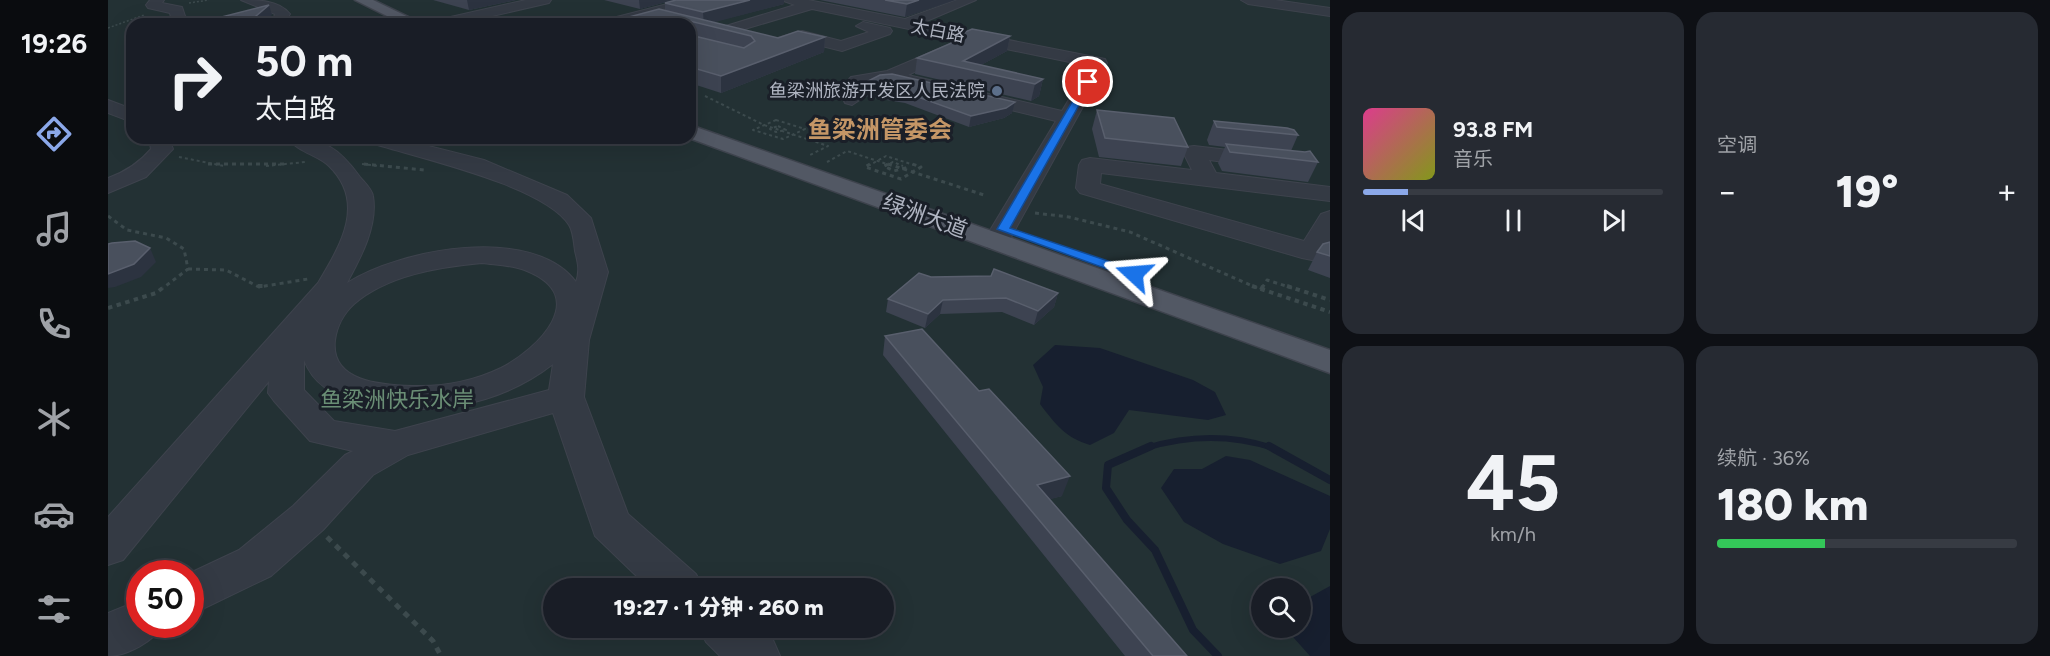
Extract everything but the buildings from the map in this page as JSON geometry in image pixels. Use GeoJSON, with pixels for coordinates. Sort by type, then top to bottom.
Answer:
{"type":"FeatureCollection","features":[{"type":"Feature","properties":{"kind":"main road"},"geometry":{"type":"LineString","coordinates":[[346,0],[386,18]]}},
{"type":"Feature","properties":{"kind":"main road"},"geometry":{"type":"LineString","coordinates":[[362,0],[402,18]]}},
{"type":"Feature","properties":{"kind":"main road","name":"绿洲大道"},"geometry":{"type":"LineString","coordinates":[[696,122],[805,153],[1004,227],[1330,342]]}},
{"type":"Feature","properties":{"kind":"main road","name":"绿洲大道"},"geometry":{"type":"LineString","coordinates":[[696,133],[1004,227],[1330,362]]}},
{"type":"Feature","properties":{"kind":"street"},"geometry":{"type":"LineString","coordinates":[[248,0],[280,11],[283,14],[280,18]]}},
{"type":"Feature","properties":{"kind":"street"},"geometry":{"type":"LineString","coordinates":[[464,18],[544,0]]}},
{"type":"Feature","properties":{"kind":"street"},"geometry":{"type":"LineString","coordinates":[[629,18],[699,0]]}},
{"type":"Feature","properties":{"kind":"street"},"geometry":{"type":"LineString","coordinates":[[751,58],[818,26],[844,0]]}},
{"type":"Feature","properties":{"kind":"street"},"geometry":{"type":"LineString","coordinates":[[906,24],[969,0]]}},
{"type":"Feature","properties":{"kind":"street"},"geometry":{"type":"LineString","coordinates":[[1248,0],[1330,12]]}},
{"type":"Feature","properties":{"kind":"street"},"geometry":{"type":"LineString","coordinates":[[155,3],[177,10],[178,18]]}},
{"type":"Feature","properties":{"kind":"street"},"geometry":{"type":"LineString","coordinates":[[789,7],[721,32],[774,44],[818,26]]}},
{"type":"Feature","properties":{"kind":"street","name":"太白路"},"geometry":{"type":"LineString","coordinates":[[789,7],[818,26],[906,24],[1099,63],[1067,118],[1065,170],[1004,227]]}},
{"type":"Feature","properties":{"kind":"street"},"geometry":{"type":"LineString","coordinates":[[722,16],[818,26],[885,31],[864,39],[818,26],[797,18],[784,22],[755,18]]}},
{"type":"Feature","properties":{"kind":"street"},"geometry":{"type":"LineString","coordinates":[[852,99],[848,90],[857,81],[891,76],[953,48]]}},
{"type":"Feature","properties":{"kind":"street"},"geometry":{"type":"LineString","coordinates":[[891,76],[1067,118]]}},
{"type":"Feature","properties":{"kind":"street"},"geometry":{"type":"LineString","coordinates":[[108,106],[126,101]]}},
{"type":"Feature","properties":{"kind":"street"},"geometry":{"type":"LineString","coordinates":[[108,106],[126,114]]}},
{"type":"Feature","properties":{"kind":"street"},"geometry":{"type":"LineString","coordinates":[[108,186],[139,173],[154,160],[162,149],[161,144]]}},
{"type":"Feature","properties":{"kind":"street"},"geometry":{"type":"LineString","coordinates":[[108,547],[288,337],[330,301],[406,267],[444,258],[482,255],[515,258],[542,267],[562,281],[572,299],[570,321],[556,345],[528,367],[489,385],[455,393],[396,398],[355,390],[328,372],[317,350],[322,325],[330,301],[340,270],[351,250],[360,216],[361,194],[337,162],[308,144]]}},
{"type":"Feature","properties":{"kind":"street"},"geometry":{"type":"LineString","coordinates":[[390,144],[476,165],[558,200],[582,223],[594,272],[573,340],[566,397],[610,524],[669,578]]}},
{"type":"Feature","properties":{"kind":"street"},"geometry":{"type":"LineString","coordinates":[[1208,180],[1194,152],[1284,162]]}},
{"type":"Feature","properties":{"kind":"street"},"geometry":{"type":"LineString","coordinates":[[1065,170],[1090,165],[1330,194]]}},
{"type":"Feature","properties":{"kind":"street"},"geometry":{"type":"LineString","coordinates":[[1065,170],[1088,188],[1312,252],[1330,219]]}},
{"type":"Feature","properties":{"kind":"street"},"geometry":{"type":"LineString","coordinates":[[288,337],[286,393],[322,432],[395,445]]}},
{"type":"Feature","properties":{"kind":"street"},"geometry":{"type":"LineString","coordinates":[[204,588],[255,563],[308,518],[359,465],[395,445],[566,397]]}},
{"type":"Feature","properties":{"kind":"street"},"geometry":{"type":"LineString","coordinates":[[108,636],[126,628]]}},
{"type":"Feature","properties":{"kind":"street"},"geometry":{"type":"LineString","coordinates":[[735,638],[755,656]]}},
{"type":"Feature","properties":{"kind":"path"},"geometry":{"type":"LineString","coordinates":[[137,18],[143,16],[155,3]]}},
{"type":"Feature","properties":{"kind":"path"},"geometry":{"type":"LineString","coordinates":[[108,28],[126,22]]}},
{"type":"Feature","properties":{"kind":"path"},"geometry":{"type":"LineString","coordinates":[[705,96],[764,125],[783,127],[786,130],[784,131],[805,153]]}},
{"type":"Feature","properties":{"kind":"path"},"geometry":{"type":"LineString","coordinates":[[805,153],[805,129],[776,120],[753,130],[783,140],[805,153],[847,151],[984,195]]}},
{"type":"Feature","properties":{"kind":"path"},"geometry":{"type":"LineString","coordinates":[[771,127],[770,129],[774,132],[784,131]]}},
{"type":"Feature","properties":{"kind":"path"},"geometry":{"type":"LineString","coordinates":[[805,153],[828,146],[805,153]]}},
{"type":"Feature","properties":{"kind":"path"},"geometry":{"type":"LineString","coordinates":[[886,156],[921,166],[901,179],[865,167],[877,161],[886,156]]}},
{"type":"Feature","properties":{"kind":"path"},"geometry":{"type":"LineString","coordinates":[[108,216],[127,230],[166,238],[184,249],[188,269]]}},
{"type":"Feature","properties":{"kind":"path"},"geometry":{"type":"LineString","coordinates":[[1004,227],[1069,217],[1130,232],[1239,282],[1330,312]]}},
{"type":"Feature","properties":{"kind":"path"},"geometry":{"type":"LineString","coordinates":[[108,308],[156,293],[188,269],[226,270],[260,286],[290,284],[340,270]]}},
{"type":"Feature","properties":{"kind":"path"},"geometry":{"type":"LineString","coordinates":[[1262,290],[1268,280],[1330,300]]}},
{"type":"Feature","properties":{"kind":"path"},"geometry":{"type":"LineString","coordinates":[[308,518],[433,641],[441,656]]}},
{"type":"Feature","properties":{"kind":"green space","name":"鱼梁洲快乐水岸"},"geometry":{"type":"Polygon","coordinates":[[[108,0],[1330,0],[1330,656],[108,656],[108,0]]]}},
{"type":"Feature","properties":{"kind":"water"},"geometry":{"type":"Polygon","coordinates":[[[1055,345],[1100,348],[1193,380],[1215,392],[1226,415],[1208,420],[1129,410],[1114,433],[1090,445],[1082,442],[1062,429],[1040,404],[1043,387],[1033,365],[1055,345]]]}},
{"type":"Feature","properties":{"kind":"water"},"geometry":{"type":"Polygon","coordinates":[[[1226,456],[1250,460],[1330,496],[1330,529],[1321,551],[1280,564],[1223,544],[1184,522],[1161,488],[1174,469],[1202,469],[1226,456]]]}},
{"type":"Feature","properties":{"kind":"water"},"geometry":{"type":"Polygon","coordinates":[[[1330,586],[1330,656],[1310,656],[1294,638],[1311,638],[1311,596],[1330,586]]]}},
{"type":"Feature","properties":{"kind":"waterway"},"geometry":{"type":"LineString","coordinates":[[1147,448],[1178,441],[1210,438],[1241,440],[1272,448]]}},
{"type":"Feature","properties":{"kind":"waterway"},"geometry":{"type":"LineString","coordinates":[[1147,448],[1151,446]]}},
{"type":"Feature","properties":{"kind":"waterway"},"geometry":{"type":"LineString","coordinates":[[1147,448],[1108,465],[1106,488],[1127,520],[1155,550],[1193,630],[1218,656]]}},
{"type":"Feature","properties":{"kind":"waterway"},"geometry":{"type":"LineString","coordinates":[[1272,448],[1330,480]]}},
{"type":"Feature","properties":{"kind":"place","name":"鱼梁洲旅游开发区人民法院"},"geometry":{"type":"Point","coordinates":[997,91]}},
{"type":"Feature","properties":{"kind":"district","name":"鱼梁洲管委会"},"geometry":{"type":"Point","coordinates":[880,129]}},
{"type":"Feature","properties":{"kind":"route"},"geometry":{"type":"LineString","coordinates":[[1088,82],[1003,229],[1134,274]]}}]}
